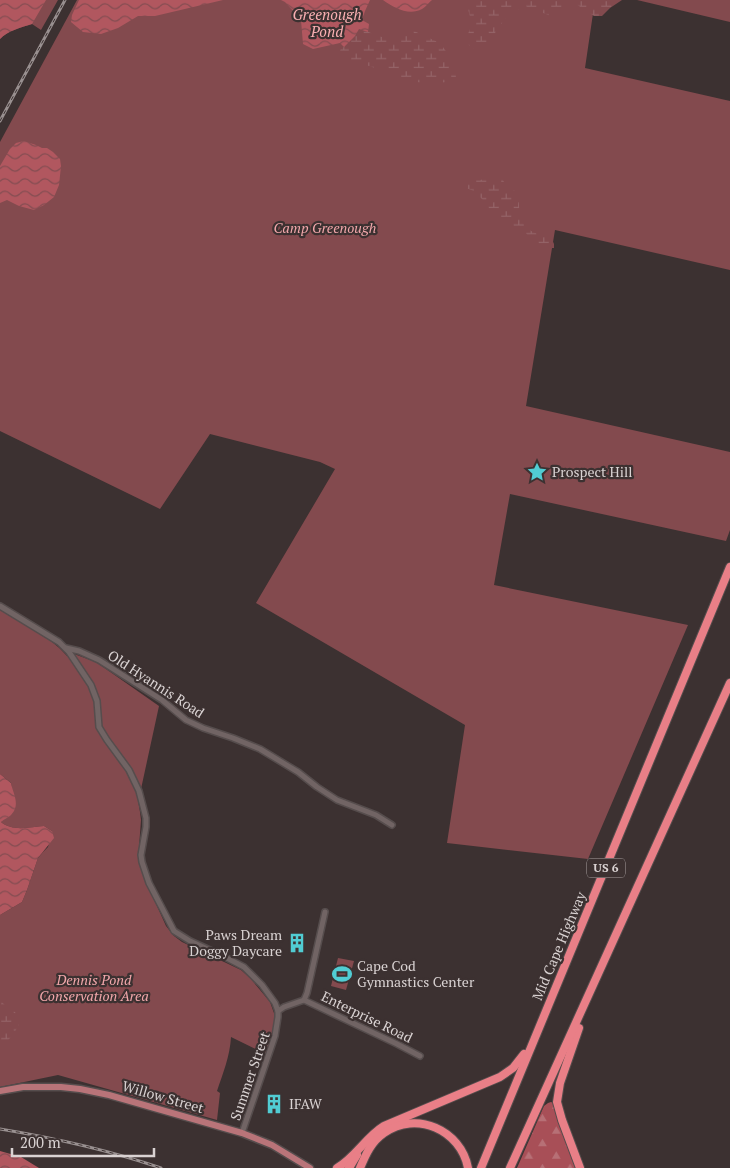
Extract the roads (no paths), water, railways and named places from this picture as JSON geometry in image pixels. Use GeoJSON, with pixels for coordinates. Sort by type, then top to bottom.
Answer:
{"type":"FeatureCollection","features":[{"type":"Feature","properties":{"kind":"highway","name":"Mid Cape Highway"},"geometry":{"type":"LineString","coordinates":[[481,1168],[730,567]]}},
{"type":"Feature","properties":{"kind":"highway","name":"US 6"},"geometry":{"type":"LineString","coordinates":[[510,1168],[730,683]]}},
{"type":"Feature","properties":{"kind":"highway"},"geometry":{"type":"LineString","coordinates":[[580,1168],[559,1113],[557,1102],[560,1083],[568,1057],[598,973]]}},
{"type":"Feature","properties":{"kind":"highway"},"geometry":{"type":"LineString","coordinates":[[337,1168],[346,1162],[380,1128],[388,1123],[506,1074],[517,1064],[534,1040]]}},
{"type":"Feature","properties":{"kind":"highway"},"geometry":{"type":"LineString","coordinates":[[362,1166],[370,1146],[383,1133],[410,1123],[421,1123],[442,1130],[455,1141],[465,1155],[468,1168]]}},
{"type":"Feature","properties":{"kind":"highway"},"geometry":{"type":"LineString","coordinates":[[349,1168],[366,1141]]}},
{"type":"Feature","properties":{"kind":"main road","name":"Willow Street"},"geometry":{"type":"LineString","coordinates":[[0,1090],[43,1086],[80,1089],[109,1095],[242,1133],[266,1142],[310,1168]]}},
{"type":"Feature","properties":{"kind":"street"},"geometry":{"type":"LineString","coordinates":[[0,606],[59,642],[91,685],[97,701],[100,727],[129,770],[139,791],[146,818],[141,855],[142,862],[149,883],[174,931],[190,942],[244,967],[262,985],[278,1010],[304,1000],[325,912]]}},
{"type":"Feature","properties":{"kind":"street","name":"Old Hyannis Road"},"geometry":{"type":"LineString","coordinates":[[65,648],[79,651],[99,660],[162,700],[186,720],[266,752],[298,772],[331,797],[376,815],[392,825]]}},
{"type":"Feature","properties":{"kind":"street","name":"Enterprise Road"},"geometry":{"type":"LineString","coordinates":[[304,1000],[420,1056]]}},
{"type":"Feature","properties":{"kind":"street","name":"Summer Street"},"geometry":{"type":"LineString","coordinates":[[242,1133],[276,1036],[278,1010]]}},
{"type":"Feature","properties":{"kind":"water"},"geometry":{"type":"Polygon","coordinates":[[[0,0],[46,0],[32,24],[19,28],[0,39],[0,0]]]}},
{"type":"Feature","properties":{"kind":"water"},"geometry":{"type":"Polygon","coordinates":[[[79,0],[223,0],[155,16],[138,16],[118,28],[101,34],[83,32],[71,22],[79,0]]]}},
{"type":"Feature","properties":{"kind":"water","name":"Greenough Pond"},"geometry":{"type":"Polygon","coordinates":[[[281,0],[370,0],[362,20],[369,24],[368,32],[359,29],[344,47],[340,43],[313,49],[303,44],[301,20],[281,0]]]}},
{"type":"Feature","properties":{"kind":"water","name":"Greenough Pond"},"geometry":{"type":"Polygon","coordinates":[[[383,0],[432,0],[422,9],[412,12],[392,6],[383,0]]]}},
{"type":"Feature","properties":{"kind":"water"},"geometry":{"type":"Polygon","coordinates":[[[24,141],[47,148],[60,159],[59,185],[54,197],[34,210],[7,200],[0,203],[0,166],[10,149],[16,143],[24,141]]]}},
{"type":"Feature","properties":{"kind":"water"},"geometry":{"type":"Polygon","coordinates":[[[0,774],[11,783],[16,799],[14,811],[1,822],[16,828],[44,826],[52,831],[54,838],[38,858],[22,902],[0,915],[0,774]]]}},
{"type":"Feature","properties":{"kind":"water"},"geometry":{"type":"Polygon","coordinates":[[[0,1151],[21,1157],[39,1168],[0,1168],[0,1151]]]}},
{"type":"Feature","properties":{"kind":"railway"},"geometry":{"type":"LineString","coordinates":[[0,121],[65,0]]}},
{"type":"Feature","properties":{"kind":"railway"},"geometry":{"type":"LineString","coordinates":[[0,1129],[81,1145],[161,1168]]}},
{"type":"Feature","properties":{"kind":"place","name":"Prospect Hill"},"geometry":{"type":"Point","coordinates":[537,472]}},
{"type":"Feature","properties":{"kind":"place","name":"Paws Dream Doggy Daycare"},"geometry":{"type":"Point","coordinates":[297,943]}},
{"type":"Feature","properties":{"kind":"place","name":"Cape Cod Gymnastics Center"},"geometry":{"type":"Point","coordinates":[342,974]}},
{"type":"Feature","properties":{"kind":"place","name":"IFAW"},"geometry":{"type":"Point","coordinates":[274,1104]}},
{"type":"Feature","properties":{"kind":"park label","name":"Camp Greenough"},"geometry":{"type":"Point","coordinates":[325,228]}},
{"type":"Feature","properties":{"kind":"park label","name":"Dennis Pond Conservation Area"},"geometry":{"type":"Point","coordinates":[94,988]}}]}
